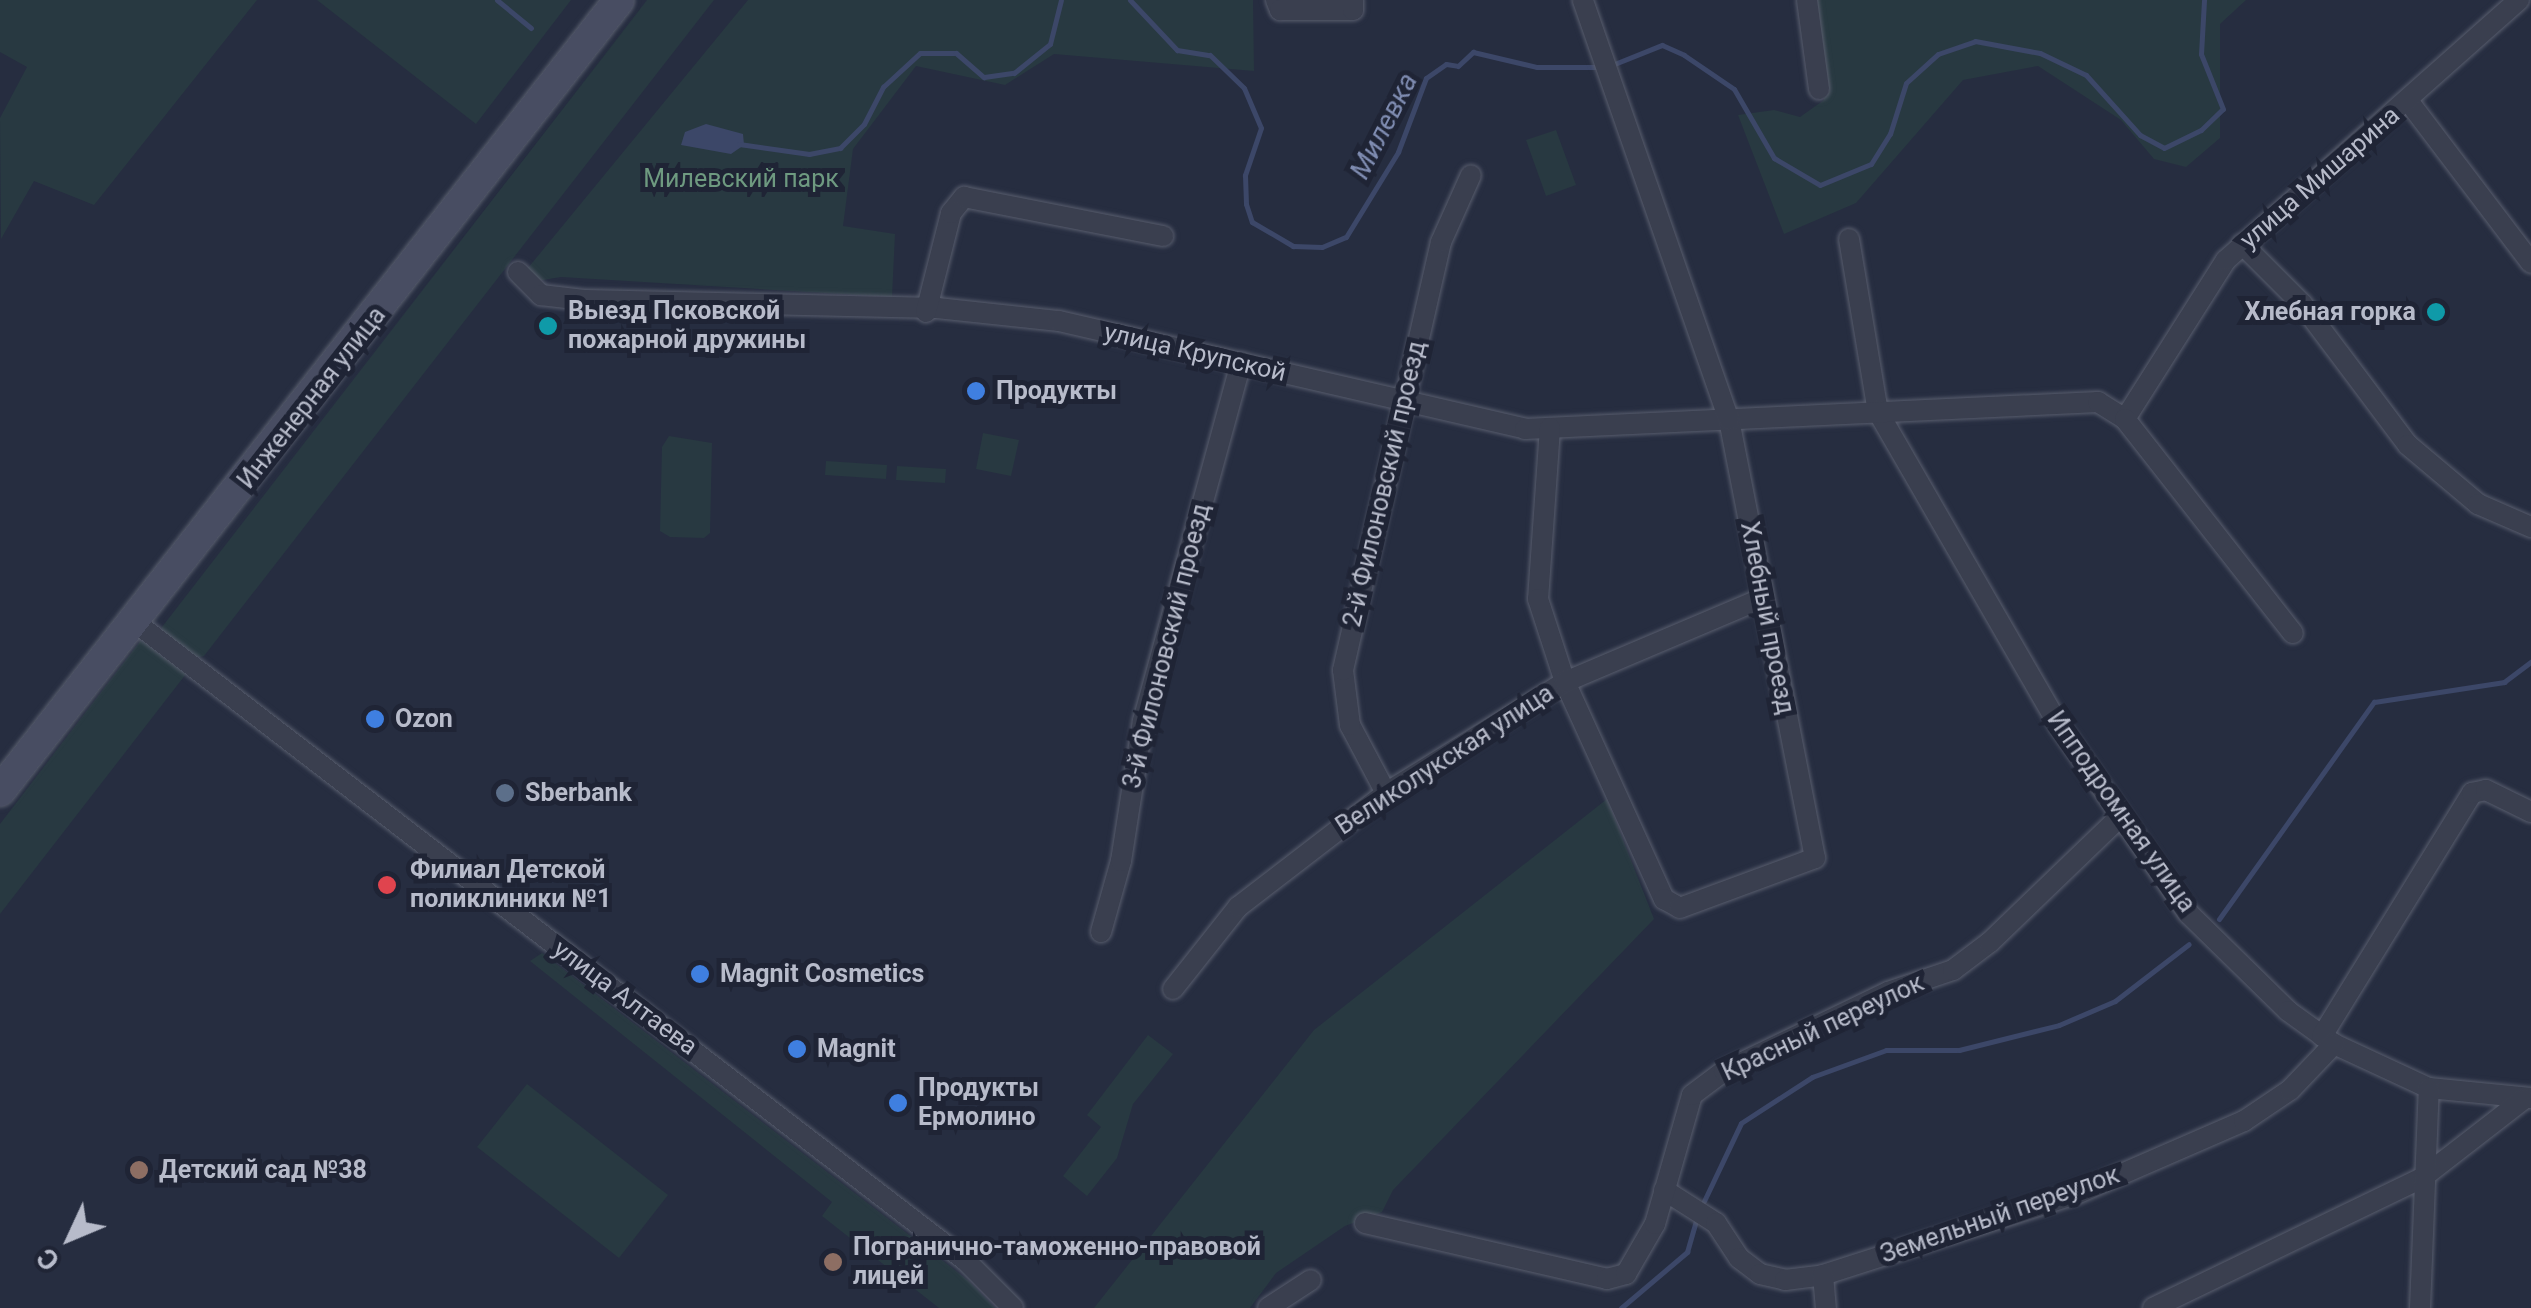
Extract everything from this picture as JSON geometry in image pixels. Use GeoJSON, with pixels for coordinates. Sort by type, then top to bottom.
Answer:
{"type":"FeatureCollection","features":[{"type":"Feature","properties":{"kind":"main road","name":"Инженерная улица"},"geometry":{"type":"LineString","coordinates":[[0,791],[619,0]]}},
{"type":"Feature","properties":{"kind":"street"},"geometry":{"type":"LineString","coordinates":[[1276,0],[1280,10],[1353,10],[1352,0]]}},
{"type":"Feature","properties":{"kind":"street","name":"Хлебный проезд"},"geometry":{"type":"LineString","coordinates":[[1565,682],[1664,899],[1680,908],[1815,858],[1728,420],[1583,0]]}},
{"type":"Feature","properties":{"kind":"street"},"geometry":{"type":"LineString","coordinates":[[1807,0],[1820,89]]}},
{"type":"Feature","properties":{"kind":"street","name":"улица Мишарина"},"geometry":{"type":"LineString","coordinates":[[2125,419],[2184,319],[2242,244],[2409,102],[2519,0]]}},
{"type":"Feature","properties":{"kind":"street"},"geometry":{"type":"LineString","coordinates":[[2409,102],[2531,263]]}},
{"type":"Feature","properties":{"kind":"street","name":"2-й Филоновский проезд"},"geometry":{"type":"LineString","coordinates":[[1386,793],[1350,725],[1343,670],[1441,242],[1472,175]]}},
{"type":"Feature","properties":{"kind":"street"},"geometry":{"type":"LineString","coordinates":[[926,312],[951,213],[964,198],[1162,236]]}},
{"type":"Feature","properties":{"kind":"street","name":"Ипподромная улица"},"geometry":{"type":"LineString","coordinates":[[1849,240],[1878,412],[2060,727],[2188,912],[2288,1011],[2328,1040],[2429,1088],[2528,1098]]}},
{"type":"Feature","properties":{"kind":"street"},"geometry":{"type":"LineString","coordinates":[[2242,244],[2302,304],[2408,445],[2478,504],[2531,526]]}},
{"type":"Feature","properties":{"kind":"street","name":"улица Крупской"},"geometry":{"type":"LineString","coordinates":[[518,272],[541,295],[584,300],[926,312],[1059,322],[1524,430],[1878,412]]}},
{"type":"Feature","properties":{"kind":"street","name":"3-й Филоновский проезд"},"geometry":{"type":"LineString","coordinates":[[1102,932],[1121,861],[1144,721],[1241,362]]}},
{"type":"Feature","properties":{"kind":"street"},"geometry":{"type":"LineString","coordinates":[[1878,412],[2098,402],[2125,419],[2293,634]]}},
{"type":"Feature","properties":{"kind":"street"},"geometry":{"type":"LineString","coordinates":[[1550,428],[1538,599],[1565,682]]}},
{"type":"Feature","properties":{"kind":"street","name":"Великолукская улица"},"geometry":{"type":"LineString","coordinates":[[1173,989],[1238,907],[1386,793],[1565,682],[1763,598]]}},
{"type":"Feature","properties":{"kind":"street","name":"улица Алтаева"},"geometry":{"type":"LineString","coordinates":[[135,622],[966,1260],[1013,1308]]}},
{"type":"Feature","properties":{"kind":"street","name":"Земельный переулок"},"geometry":{"type":"LineString","coordinates":[[1664,1190],[1716,1224],[1738,1258],[1760,1274],[1785,1280],[1823,1275],[2076,1194],[2244,1121],[2290,1090],[2328,1040],[2472,794],[2486,790],[2531,812]]}},
{"type":"Feature","properties":{"kind":"street","name":"Красный переулок"},"geometry":{"type":"LineString","coordinates":[[1366,1223],[1606,1279],[1639,1261],[1692,1095],[1724,1071],[1864,1003],[1952,970],[1990,942],[2120,817]]}},
{"type":"Feature","properties":{"kind":"street"},"geometry":{"type":"LineString","coordinates":[[2420,1308],[2422,1178],[2429,1088]]}},
{"type":"Feature","properties":{"kind":"street"},"geometry":{"type":"LineString","coordinates":[[2153,1308],[2422,1178],[2496,1114],[2528,1098]]}},
{"type":"Feature","properties":{"kind":"street"},"geometry":{"type":"LineString","coordinates":[[1823,1275],[1826,1308]]}},
{"type":"Feature","properties":{"kind":"street"},"geometry":{"type":"LineString","coordinates":[[1268,1308],[1311,1280]]}},
{"type":"Feature","properties":{"kind":"green space"},"geometry":{"type":"Polygon","coordinates":[[[0,0],[257,0],[94,205],[34,181],[1,239],[0,118],[27,67],[0,52],[0,0]]]}},
{"type":"Feature","properties":{"kind":"green space"},"geometry":{"type":"Polygon","coordinates":[[[317,0],[571,0],[476,124],[317,0]]]}},
{"type":"Feature","properties":{"kind":"green space"},"geometry":{"type":"Polygon","coordinates":[[[647,0],[714,0],[204,656],[186,660],[161,639],[162,627],[647,0]]]}},
{"type":"Feature","properties":{"kind":"green space","name":"Милевский парк"},"geometry":{"type":"Polygon","coordinates":[[[748,0],[1253,0],[1254,71],[1054,54],[1005,85],[916,66],[853,149],[843,226],[895,234],[892,297],[561,277],[514,285],[748,0]]]}},
{"type":"Feature","properties":{"kind":"green space"},"geometry":{"type":"Polygon","coordinates":[[[1812,0],[2246,0],[2220,24],[2220,138],[2186,167],[2154,159],[2121,120],[2038,66],[1963,80],[1856,203],[1784,234],[1738,115],[1774,110],[1800,117],[1824,100],[1812,0]]]}},
{"type":"Feature","properties":{"kind":"green space"},"geometry":{"type":"Polygon","coordinates":[[[1556,130],[1576,185],[1546,196],[1526,140],[1556,130]]]}},
{"type":"Feature","properties":{"kind":"green space"},"geometry":{"type":"Polygon","coordinates":[[[983,433],[1019,440],[1011,476],[976,469],[983,433]]]}},
{"type":"Feature","properties":{"kind":"green space"},"geometry":{"type":"Polygon","coordinates":[[[669,436],[712,443],[710,533],[704,538],[670,537],[660,531],[662,447],[669,436]]]}},
{"type":"Feature","properties":{"kind":"green space"},"geometry":{"type":"Polygon","coordinates":[[[826,461],[887,465],[886,479],[825,475],[826,461]]]}},
{"type":"Feature","properties":{"kind":"green space"},"geometry":{"type":"Polygon","coordinates":[[[897,466],[946,469],[945,483],[896,480],[897,466]]]}},
{"type":"Feature","properties":{"kind":"green space"},"geometry":{"type":"Polygon","coordinates":[[[141,640],[186,674],[0,914],[0,824],[141,640]]]}},
{"type":"Feature","properties":{"kind":"green space"},"geometry":{"type":"Polygon","coordinates":[[[1607,799],[1654,919],[1393,1190],[1382,1212],[1345,1226],[1276,1273],[1250,1308],[1094,1308],[1314,1030],[1607,799]]]}},
{"type":"Feature","properties":{"kind":"green space"},"geometry":{"type":"Polygon","coordinates":[[[542,953],[969,1281],[995,1308],[939,1308],[822,1216],[832,1202],[530,961],[542,953]]]}},
{"type":"Feature","properties":{"kind":"green space"},"geometry":{"type":"Polygon","coordinates":[[[1148,1035],[1173,1054],[1133,1104],[1117,1158],[1087,1196],[1063,1176],[1101,1127],[1087,1115],[1148,1035]]]}},
{"type":"Feature","properties":{"kind":"green space"},"geometry":{"type":"Polygon","coordinates":[[[527,1084],[668,1195],[619,1258],[477,1147],[527,1084]]]}},
{"type":"Feature","properties":{"kind":"water"},"geometry":{"type":"Polygon","coordinates":[[[706,124],[743,134],[744,145],[731,154],[681,145],[685,132],[706,124]]]}},
{"type":"Feature","properties":{"kind":"waterway","name":"Милевка"},"geometry":{"type":"LineString","coordinates":[[497,0],[531,28]]}},
{"type":"Feature","properties":{"kind":"waterway","name":"Милевка"},"geometry":{"type":"LineString","coordinates":[[739,144],[809,154],[840,148],[864,124],[883,87],[920,53],[956,53],[984,77],[1014,73],[1050,44],[1061,0]]}},
{"type":"Feature","properties":{"kind":"waterway","name":"Милевка"},"geometry":{"type":"LineString","coordinates":[[1130,0],[1177,50],[1210,55],[1244,88],[1261,128],[1245,175],[1246,204],[1252,222],[1293,246],[1322,247],[1346,237],[1398,152],[1426,78],[1446,64],[1458,66],[1473,52],[1537,67],[1601,67]]}},
{"type":"Feature","properties":{"kind":"waterway","name":"Милевка"},"geometry":{"type":"LineString","coordinates":[[1612,65],[1662,45],[1684,55],[1734,89],[1774,158],[1820,185],[1871,164],[1890,134],[1906,83],[1938,54],[1975,41],[2040,53],[2086,75],[2140,135],[2164,148],[2201,130],[2223,109],[2201,54],[2204,0]]}},
{"type":"Feature","properties":{"kind":"waterway"},"geometry":{"type":"LineString","coordinates":[[2219,919],[2374,702],[2504,682],[2531,662]]}},
{"type":"Feature","properties":{"kind":"waterway"},"geometry":{"type":"LineString","coordinates":[[1704,1201],[1741,1123],[1812,1077],[1886,1050],[1959,1050],[2059,1025],[2115,1001],[2189,944]]}},
{"type":"Feature","properties":{"kind":"waterway"},"geometry":{"type":"LineString","coordinates":[[1621,1308],[1687,1252],[1696,1220]]}},
{"type":"Feature","properties":{"kind":"place","name":"Хлебная горка"},"geometry":{"type":"Point","coordinates":[2436,312]}},
{"type":"Feature","properties":{"kind":"place","name":"Выезд Псковской пожарной дружины"},"geometry":{"type":"Point","coordinates":[548,326]}},
{"type":"Feature","properties":{"kind":"place","name":"Продукты"},"geometry":{"type":"Point","coordinates":[976,391]}},
{"type":"Feature","properties":{"kind":"place","name":"Ozon"},"geometry":{"type":"Point","coordinates":[375,719]}},
{"type":"Feature","properties":{"kind":"place","name":"Sberbank"},"geometry":{"type":"Point","coordinates":[505,793]}},
{"type":"Feature","properties":{"kind":"place","name":"Филиал Детской поликлиники №1"},"geometry":{"type":"Point","coordinates":[387,885]}},
{"type":"Feature","properties":{"kind":"place","name":"Magnit Cosmetics"},"geometry":{"type":"Point","coordinates":[700,974]}},
{"type":"Feature","properties":{"kind":"place","name":"Magnit"},"geometry":{"type":"Point","coordinates":[797,1049]}},
{"type":"Feature","properties":{"kind":"place","name":"Продукты Ермолино"},"geometry":{"type":"Point","coordinates":[898,1103]}},
{"type":"Feature","properties":{"kind":"place","name":"Детский сад №38"},"geometry":{"type":"Point","coordinates":[139,1170]}},
{"type":"Feature","properties":{"kind":"place","name":"Погранично-таможенно-правовой лицей"},"geometry":{"type":"Point","coordinates":[833,1262]}}]}
